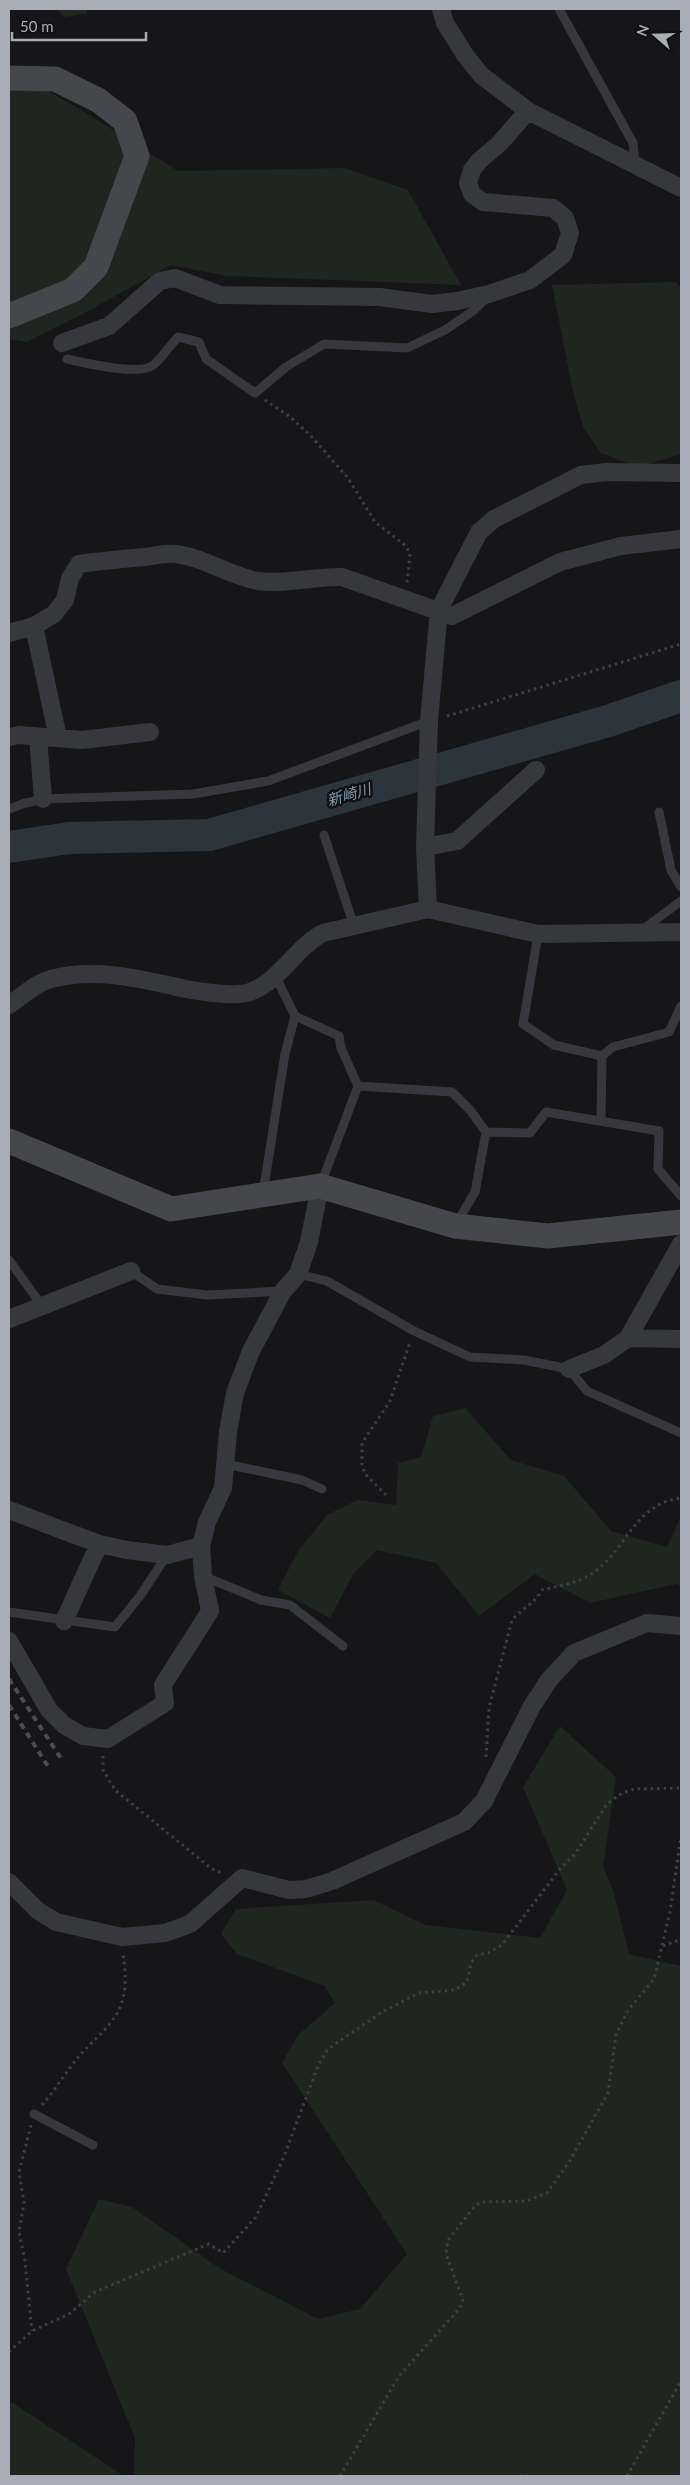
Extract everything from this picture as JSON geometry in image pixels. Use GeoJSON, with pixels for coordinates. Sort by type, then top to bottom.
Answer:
{"type":"FeatureCollection","features":[{"type":"Feature","properties":{"kind":"street"},"geometry":{"type":"LineString","coordinates":[[441,9],[446,23],[465,55],[481,76],[528,111],[681,188]]}},
{"type":"Feature","properties":{"kind":"street"},"geometry":{"type":"LineString","coordinates":[[9,78],[56,79],[98,100],[125,121],[136,156],[96,267],[73,290],[9,316]]}},
{"type":"Feature","properties":{"kind":"street"},"geometry":{"type":"LineString","coordinates":[[64,351],[109,326],[160,281],[175,278],[220,296],[380,297],[432,304],[490,294],[530,280],[563,255],[570,233],[565,218],[553,208],[500,205],[483,202],[472,194],[468,183],[472,170],[528,111]]}},
{"type":"Feature","properties":{"kind":"street"},"geometry":{"type":"LineString","coordinates":[[428,910],[425,847],[429,729],[439,610],[479,532],[494,519],[581,475],[606,472],[681,473]]}},
{"type":"Feature","properties":{"kind":"street"},"geometry":{"type":"LineString","coordinates":[[9,633],[34,626],[54,614],[65,600],[70,578],[79,564],[174,554],[199,560],[240,577],[259,581],[278,582],[325,576],[342,577],[452,616],[560,562],[621,546],[681,538]]}},
{"type":"Feature","properties":{"kind":"street"},"geometry":{"type":"LineString","coordinates":[[34,626],[58,738]]}},
{"type":"Feature","properties":{"kind":"street"},"geometry":{"type":"LineString","coordinates":[[9,737],[82,740],[150,732]]}},
{"type":"Feature","properties":{"kind":"street"},"geometry":{"type":"LineString","coordinates":[[38,737],[43,799]]}},
{"type":"Feature","properties":{"kind":"street"},"geometry":{"type":"LineString","coordinates":[[425,847],[457,842],[536,770]]}},
{"type":"Feature","properties":{"kind":"street"},"geometry":{"type":"LineString","coordinates":[[9,1005],[49,979],[95,973],[136,978],[209,994],[249,992],[275,975],[310,940],[324,933],[428,910],[538,934],[681,932]]}},
{"type":"Feature","properties":{"kind":"street"},"geometry":{"type":"LineString","coordinates":[[9,1141],[171,1209],[320,1186],[455,1226],[548,1236],[681,1222]]}},
{"type":"Feature","properties":{"kind":"street"},"geometry":{"type":"LineString","coordinates":[[9,1641],[49,1710],[64,1725],[83,1736],[108,1739],[165,1703],[163,1685],[210,1611],[203,1576],[202,1546],[207,1522],[223,1488],[235,1393],[251,1350],[283,1291],[298,1274],[309,1242],[320,1186]]}},
{"type":"Feature","properties":{"kind":"street"},"geometry":{"type":"LineString","coordinates":[[569,1368],[604,1355],[628,1338],[681,1244]]}},
{"type":"Feature","properties":{"kind":"street"},"geometry":{"type":"LineString","coordinates":[[9,1319],[91,1289],[131,1271]]}},
{"type":"Feature","properties":{"kind":"street"},"geometry":{"type":"LineString","coordinates":[[628,1338],[681,1339]]}},
{"type":"Feature","properties":{"kind":"street"},"geometry":{"type":"LineString","coordinates":[[9,1510],[99,1544],[127,1550],[167,1555],[202,1546]]}},
{"type":"Feature","properties":{"kind":"street"},"geometry":{"type":"LineString","coordinates":[[64,1621],[99,1544]]}},
{"type":"Feature","properties":{"kind":"street"},"geometry":{"type":"LineString","coordinates":[[9,1882],[37,1910],[56,1922],[122,1937],[165,1933],[190,1924],[242,1878],[289,1890],[306,1889],[332,1882],[464,1822],[484,1801],[532,1706],[549,1680],[574,1653],[647,1623],[681,1626]]}},
{"type":"Feature","properties":{"kind":"lane"},"geometry":{"type":"LineString","coordinates":[[559,9],[633,143],[635,165]]}},
{"type":"Feature","properties":{"kind":"lane"},"geometry":{"type":"LineString","coordinates":[[64,351],[100,367],[142,369],[152,366],[178,337],[189,338],[198,342],[206,359],[255,393],[286,368],[324,344],[407,348],[419,344],[445,330],[473,311],[490,294]]}},
{"type":"Feature","properties":{"kind":"lane"},"geometry":{"type":"LineString","coordinates":[[9,809],[43,799],[193,794],[268,781],[429,729]]}},
{"type":"Feature","properties":{"kind":"lane"},"geometry":{"type":"LineString","coordinates":[[659,812],[671,870],[681,887]]}},
{"type":"Feature","properties":{"kind":"lane"},"geometry":{"type":"LineString","coordinates":[[324,835],[354,926]]}},
{"type":"Feature","properties":{"kind":"lane"},"geometry":{"type":"LineString","coordinates":[[640,932],[681,901]]}},
{"type":"Feature","properties":{"kind":"lane"},"geometry":{"type":"LineString","coordinates":[[538,934],[523,1024],[554,1045],[602,1056]]}},
{"type":"Feature","properties":{"kind":"lane"},"geometry":{"type":"LineString","coordinates":[[275,975],[295,1016],[339,1036],[341,1048],[358,1086],[320,1186]]}},
{"type":"Feature","properties":{"kind":"lane"},"geometry":{"type":"LineString","coordinates":[[601,1120],[602,1056],[613,1047],[669,1032],[681,1006]]}},
{"type":"Feature","properties":{"kind":"lane"},"geometry":{"type":"LineString","coordinates":[[263,1196],[285,1054],[295,1016]]}},
{"type":"Feature","properties":{"kind":"lane"},"geometry":{"type":"LineString","coordinates":[[358,1086],[452,1092],[470,1110],[486,1132],[475,1192],[455,1226]]}},
{"type":"Feature","properties":{"kind":"lane"},"geometry":{"type":"LineString","coordinates":[[486,1132],[530,1133],[546,1112],[659,1131],[658,1169],[681,1196]]}},
{"type":"Feature","properties":{"kind":"lane"},"geometry":{"type":"LineString","coordinates":[[9,1260],[42,1306]]}},
{"type":"Feature","properties":{"kind":"lane"},"geometry":{"type":"LineString","coordinates":[[131,1271],[157,1289],[207,1295],[283,1291]]}},
{"type":"Feature","properties":{"kind":"lane"},"geometry":{"type":"LineString","coordinates":[[298,1274],[326,1281],[414,1331],[470,1357],[524,1360],[569,1368],[587,1391],[681,1433]]}},
{"type":"Feature","properties":{"kind":"lane"},"geometry":{"type":"LineString","coordinates":[[226,1464],[302,1480],[322,1489]]}},
{"type":"Feature","properties":{"kind":"lane"},"geometry":{"type":"LineString","coordinates":[[9,1612],[115,1627],[140,1596],[167,1555]]}},
{"type":"Feature","properties":{"kind":"lane"},"geometry":{"type":"LineString","coordinates":[[203,1576],[261,1600],[290,1605],[343,1646]]}},
{"type":"Feature","properties":{"kind":"lane"},"geometry":{"type":"LineString","coordinates":[[34,2114],[93,2145]]}},
{"type":"Feature","properties":{"kind":"path"},"geometry":{"type":"LineString","coordinates":[[255,393],[289,416],[311,436],[348,478],[375,522],[406,546],[410,554],[404,599]]}},
{"type":"Feature","properties":{"kind":"path"},"geometry":{"type":"LineString","coordinates":[[429,729],[681,644]]}},
{"type":"Feature","properties":{"kind":"path"},"geometry":{"type":"LineString","coordinates":[[386,1495],[365,1474],[362,1464],[362,1443],[390,1401],[414,1331]]}},
{"type":"Feature","properties":{"kind":"path"},"geometry":{"type":"LineString","coordinates":[[485,1766],[489,1708],[512,1620],[522,1609],[537,1600],[542,1590],[592,1574],[614,1554],[647,1510],[665,1500],[681,1498]]}},
{"type":"Feature","properties":{"kind":"path"},"geometry":{"type":"LineString","coordinates":[[108,1739],[103,1755],[103,1770],[115,1790],[212,1869],[242,1878]]}},
{"type":"Feature","properties":{"kind":"path"},"geometry":{"type":"LineString","coordinates":[[9,2352],[32,2331],[69,2314],[95,2292],[209,2244],[223,2253],[256,2217],[283,2159],[318,2066],[328,2049],[382,2012],[419,1993],[455,1990],[468,1982],[471,1963],[477,1956],[488,1953],[502,1944],[560,1869],[575,1854],[607,1804],[622,1793],[634,1789],[681,1788]]}},
{"type":"Feature","properties":{"kind":"path"},"geometry":{"type":"LineString","coordinates":[[340,2476],[399,2376],[460,2308],[463,2300],[446,2254],[448,2240],[474,2207],[481,2202],[526,2201],[547,2193],[569,2162],[608,2093],[616,2034],[629,2009],[654,1979],[663,1946],[681,1836]]}},
{"type":"Feature","properties":{"kind":"path"},"geometry":{"type":"LineString","coordinates":[[663,1946],[681,1939]]}},
{"type":"Feature","properties":{"kind":"path"},"geometry":{"type":"LineString","coordinates":[[627,2476],[681,2381]]}},
{"type":"Feature","properties":{"kind":"path"},"geometry":{"type":"LineString","coordinates":[[520,2476],[528,2476]]}},
{"type":"Feature","properties":{"kind":"shaded area"},"geometry":{"type":"Polygon","coordinates":[[[56,9],[87,9],[87,13],[65,17],[56,9]]]}},
{"type":"Feature","properties":{"kind":"shaded area"},"geometry":{"type":"Polygon","coordinates":[[[9,68],[86,113],[178,171],[344,168],[408,190],[461,285],[227,276],[171,265],[77,317],[27,342],[9,339],[9,68]]]}},
{"type":"Feature","properties":{"kind":"shaded area"},"geometry":{"type":"Polygon","coordinates":[[[676,282],[681,289],[681,454],[638,467],[601,453],[583,427],[573,391],[552,285],[676,282]]]}},
{"type":"Feature","properties":{"kind":"shaded area"},"geometry":{"type":"Polygon","coordinates":[[[465,1408],[511,1460],[564,1476],[611,1531],[667,1547],[681,1516],[681,1586],[676,1584],[590,1603],[535,1574],[479,1616],[436,1563],[377,1550],[354,1573],[330,1618],[278,1590],[298,1551],[327,1515],[357,1500],[396,1505],[398,1463],[421,1457],[433,1416],[465,1408]]]}},
{"type":"Feature","properties":{"kind":"shaded area"},"geometry":{"type":"Polygon","coordinates":[[[560,1726],[616,1777],[603,1866],[613,1890],[629,1954],[681,1966],[681,2476],[134,2476],[135,2438],[66,2269],[99,2199],[132,2207],[219,2268],[318,2319],[360,2309],[407,2254],[282,2063],[298,2035],[335,2003],[325,1986],[237,1954],[221,1934],[236,1909],[373,1900],[426,1925],[540,1938],[567,1890],[523,1787],[560,1726]]]}},
{"type":"Feature","properties":{"kind":"shaded area"},"geometry":{"type":"Polygon","coordinates":[[[9,2403],[13,2403],[124,2476],[9,2476],[9,2403]]]}},
{"type":"Feature","properties":{"kind":"waterway","name":"新崎川"},"geometry":{"type":"LineString","coordinates":[[9,847],[69,838],[209,835],[608,721],[681,696]]}},
{"type":"Feature","properties":{"kind":"railway"},"geometry":{"type":"LineString","coordinates":[[9,1679],[62,1760]]}},
{"type":"Feature","properties":{"kind":"railway"},"geometry":{"type":"LineString","coordinates":[[9,1705],[49,1768]]}}]}
